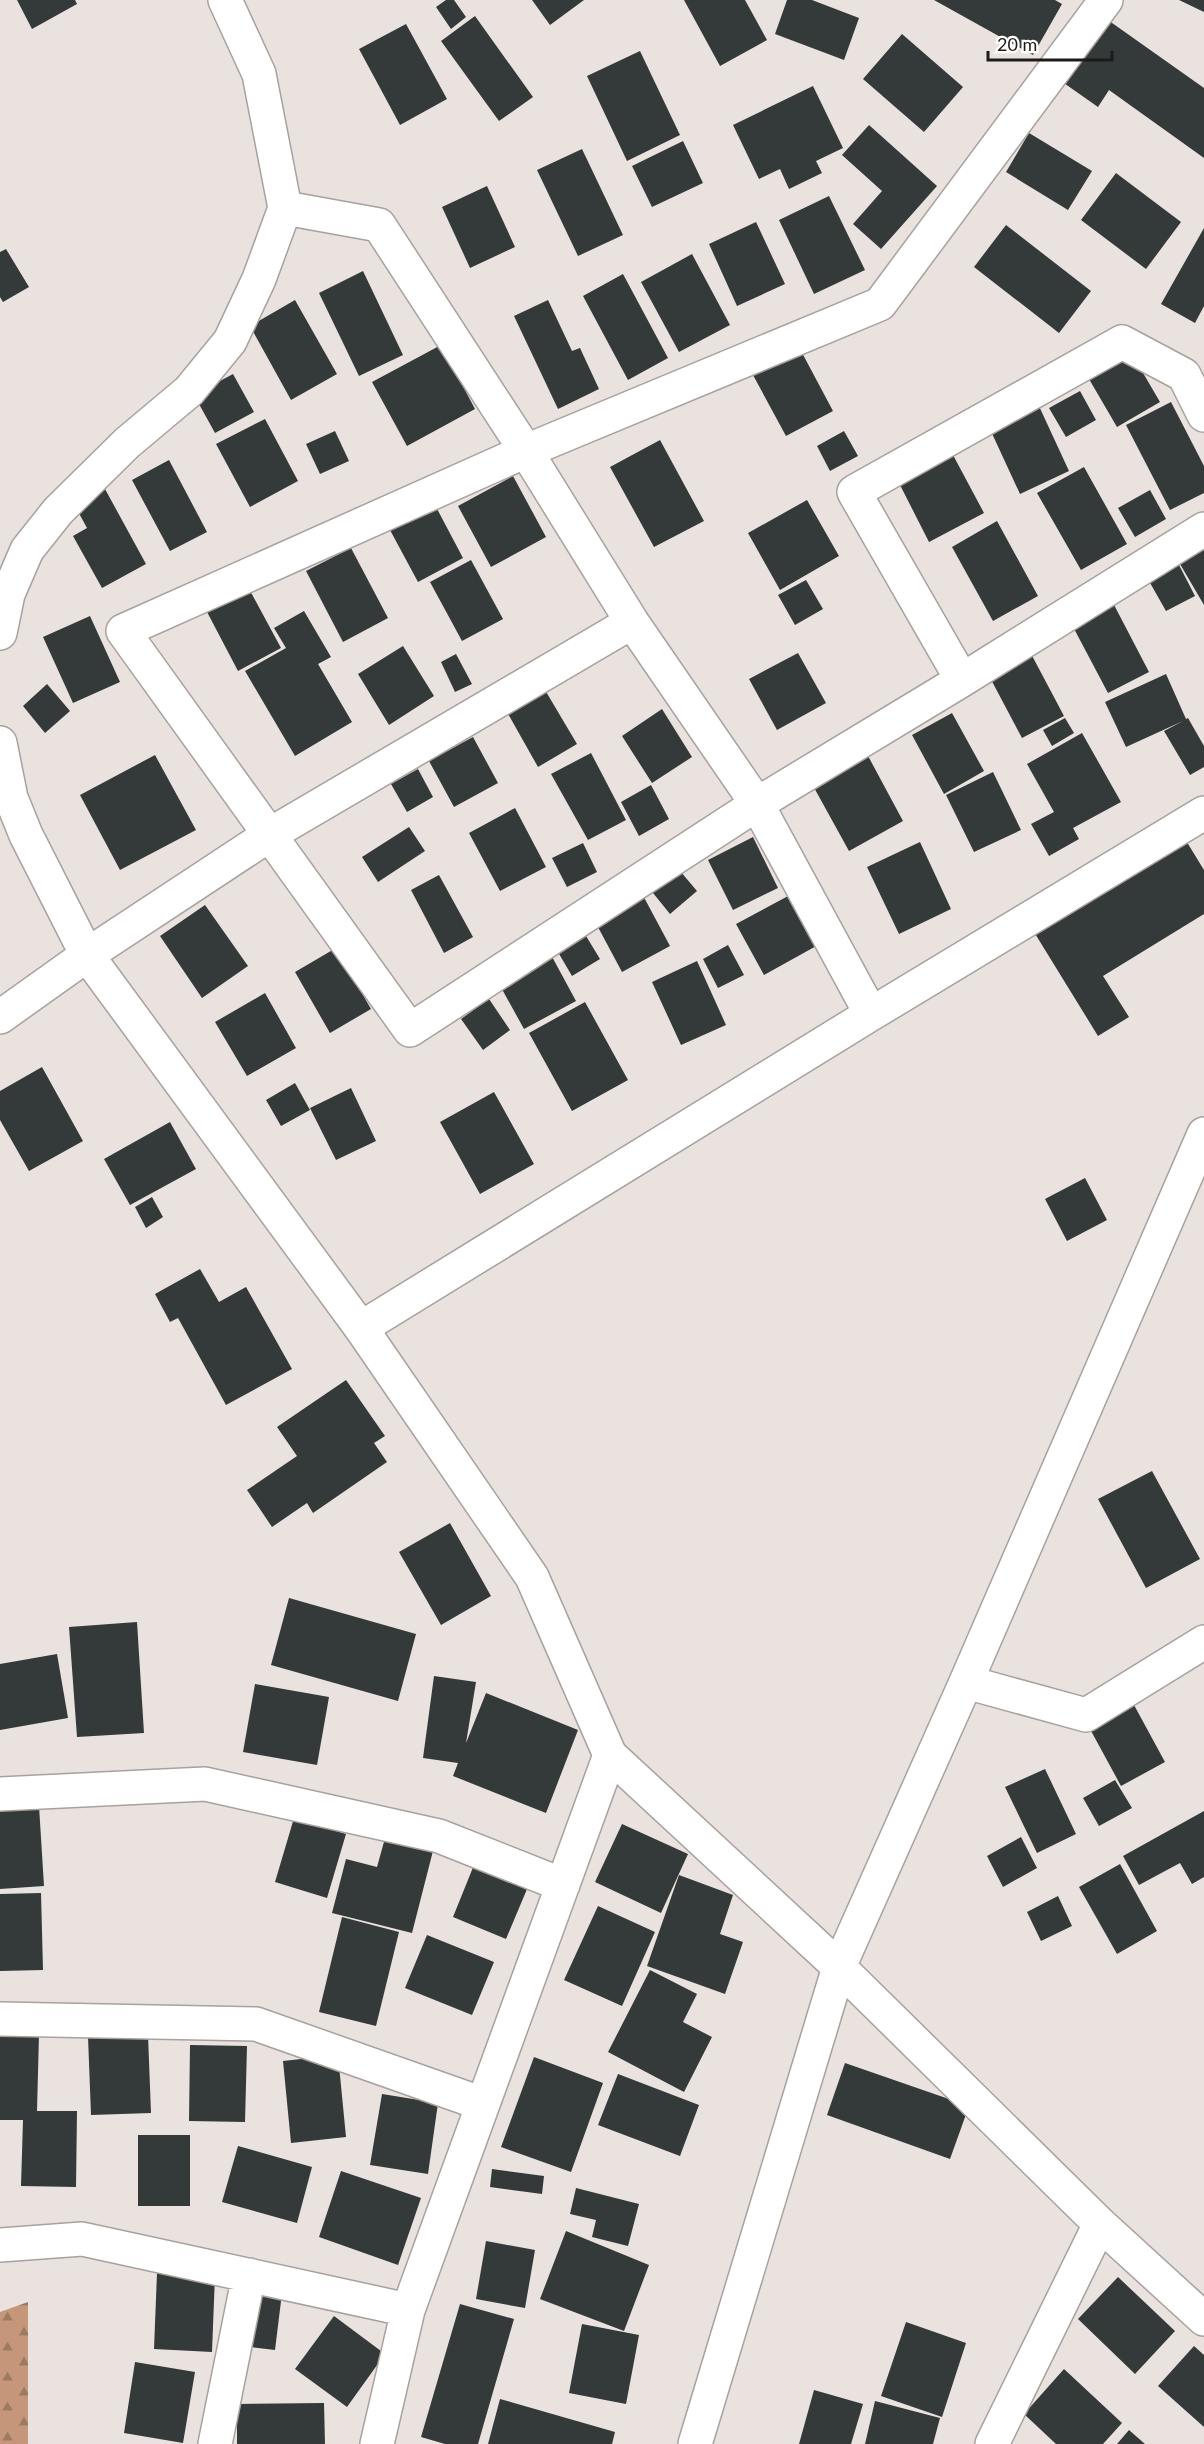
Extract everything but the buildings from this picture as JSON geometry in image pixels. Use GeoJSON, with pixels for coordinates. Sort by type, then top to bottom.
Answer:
{"type":"FeatureCollection","features":[{"type":"Feature","properties":{"kind":"street"},"geometry":{"type":"LineString","coordinates":[[0,633],[8,594],[27,550],[51,518],[127,443],[189,391],[230,341],[259,279],[285,208],[259,74],[225,0]]}},
{"type":"Feature","properties":{"kind":"street"},"geometry":{"type":"LineString","coordinates":[[1106,0],[880,304],[526,451],[123,630],[410,1030],[757,804],[962,680],[1204,529]]}},
{"type":"Feature","properties":{"kind":"street"},"geometry":{"type":"LineString","coordinates":[[285,208],[379,225],[526,451],[632,622],[757,804],[871,1014]]}},
{"type":"Feature","properties":{"kind":"street"},"geometry":{"type":"LineString","coordinates":[[962,680],[854,492],[1122,342],[1184,375],[1204,415]]}},
{"type":"Feature","properties":{"kind":"street"},"geometry":{"type":"LineString","coordinates":[[0,1017],[87,955],[269,835],[632,622]]}},
{"type":"Feature","properties":{"kind":"street"},"geometry":{"type":"LineString","coordinates":[[0,743],[11,798],[26,835],[87,955],[361,1328],[532,1577],[610,1755],[839,1966],[1100,2224],[1204,2319]]}},
{"type":"Feature","properties":{"kind":"street"},"geometry":{"type":"LineString","coordinates":[[361,1328],[871,1014],[1204,813]]}},
{"type":"Feature","properties":{"kind":"street"},"geometry":{"type":"LineString","coordinates":[[694,2444],[839,1966],[966,1682],[1204,1134]]}},
{"type":"Feature","properties":{"kind":"street"},"geometry":{"type":"LineString","coordinates":[[966,1682],[1086,1715],[1204,1642]]}},
{"type":"Feature","properties":{"kind":"street"},"geometry":{"type":"LineString","coordinates":[[377,2444],[408,2310],[610,1755]]}},
{"type":"Feature","properties":{"kind":"street"},"geometry":{"type":"LineString","coordinates":[[0,1794],[205,1784],[439,1836],[563,1885]]}},
{"type":"Feature","properties":{"kind":"street"},"geometry":{"type":"LineString","coordinates":[[0,2019],[256,2024],[483,2104]]}},
{"type":"Feature","properties":{"kind":"street"},"geometry":{"type":"LineString","coordinates":[[992,2444],[1100,2224]]}},
{"type":"Feature","properties":{"kind":"street"},"geometry":{"type":"LineString","coordinates":[[0,2245],[82,2239],[408,2310]]}},
{"type":"Feature","properties":{"kind":"street"},"geometry":{"type":"LineString","coordinates":[[215,2444],[249,2275]]}},
{"type":"Feature","properties":{"kind":"green space"},"geometry":{"type":"Polygon","coordinates":[[[28,2302],[28,2444],[0,2444],[0,2312],[28,2302]]]}}]}
